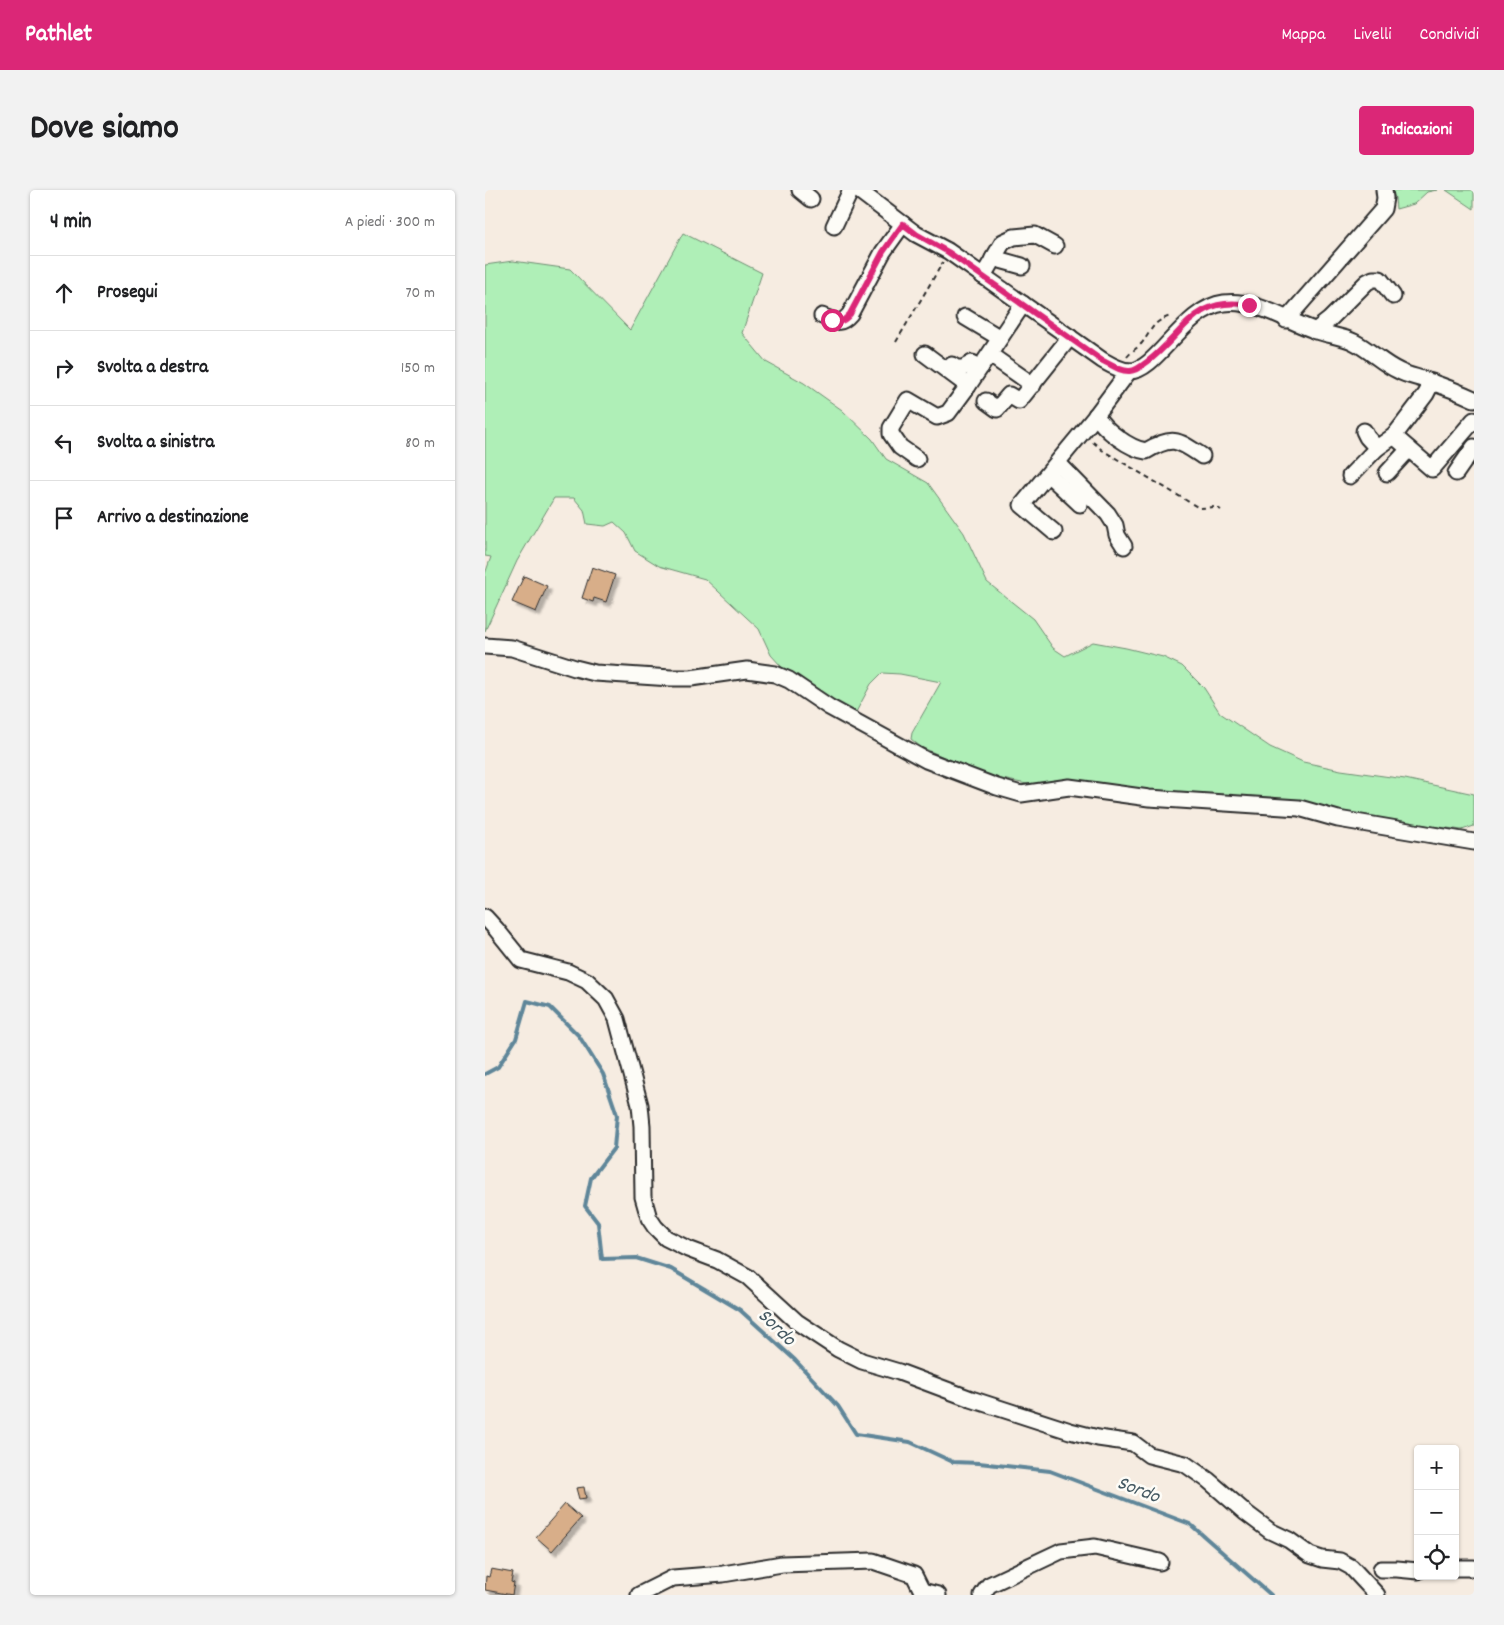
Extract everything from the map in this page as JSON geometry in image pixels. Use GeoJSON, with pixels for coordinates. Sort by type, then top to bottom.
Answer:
{"type":"FeatureCollection","features":[{"type":"Feature","properties":{"kind":"street"},"geometry":{"type":"LineString","coordinates":[[834,226],[851,190]]}},
{"type":"Feature","properties":{"kind":"street"},"geometry":{"type":"LineString","coordinates":[[858,190],[916,234],[948,252],[1101,360],[1123,370],[1139,368],[1151,359],[1200,312],[1216,304],[1231,303],[1249,305],[1315,331],[1353,342],[1393,368],[1474,399]]}},
{"type":"Feature","properties":{"kind":"street"},"geometry":{"type":"LineString","coordinates":[[1286,320],[1383,209],[1384,190]]}},
{"type":"Feature","properties":{"kind":"street"},"geometry":{"type":"LineString","coordinates":[[822,316],[838,322],[844,321],[850,314],[883,252],[903,224]]}},
{"type":"Feature","properties":{"kind":"street"},"geometry":{"type":"LineString","coordinates":[[983,276],[1003,242],[1014,237],[1035,235],[1055,246]]}},
{"type":"Feature","properties":{"kind":"street"},"geometry":{"type":"LineString","coordinates":[[993,258],[1022,266]]}},
{"type":"Feature","properties":{"kind":"street"},"geometry":{"type":"LineString","coordinates":[[1315,331],[1329,320],[1367,282],[1373,279],[1381,279],[1393,296]]}},
{"type":"Feature","properties":{"kind":"street"},"geometry":{"type":"LineString","coordinates":[[917,459],[900,447],[891,434],[891,428],[908,400],[937,417],[948,413],[1023,304]]}},
{"type":"Feature","properties":{"kind":"street"},"geometry":{"type":"LineString","coordinates":[[965,317],[1000,338]]}},
{"type":"Feature","properties":{"kind":"street"},"geometry":{"type":"LineString","coordinates":[[985,401],[997,409],[1009,395],[1019,401],[1070,337]]}},
{"type":"Feature","properties":{"kind":"street"},"geometry":{"type":"LineString","coordinates":[[925,354],[968,386]]}},
{"type":"Feature","properties":{"kind":"street"},"geometry":{"type":"LineString","coordinates":[[996,359],[1033,385]]}},
{"type":"Feature","properties":{"kind":"street"},"geometry":{"type":"LineString","coordinates":[[952,365],[956,368],[963,368],[972,363],[981,367]]}},
{"type":"Feature","properties":{"kind":"street"},"geometry":{"type":"LineString","coordinates":[[1054,532],[1022,505],[1096,416],[1123,370]]}},
{"type":"Feature","properties":{"kind":"street"},"geometry":{"type":"LineString","coordinates":[[1350,476],[1377,448],[1394,436],[1426,394],[1432,382]]}},
{"type":"Feature","properties":{"kind":"street"},"geometry":{"type":"LineString","coordinates":[[1096,416],[1101,424],[1112,433],[1139,450],[1146,452],[1156,446],[1175,440],[1202,456]]}},
{"type":"Feature","properties":{"kind":"street"},"geometry":{"type":"LineString","coordinates":[[1394,436],[1432,469],[1474,420]]}},
{"type":"Feature","properties":{"kind":"street"},"geometry":{"type":"LineString","coordinates":[[1364,431],[1377,448]]}},
{"type":"Feature","properties":{"kind":"street"},"geometry":{"type":"LineString","coordinates":[[1456,473],[1474,447]]}},
{"type":"Feature","properties":{"kind":"street"},"geometry":{"type":"LineString","coordinates":[[1387,473],[1409,449]]}},
{"type":"Feature","properties":{"kind":"street"},"geometry":{"type":"LineString","coordinates":[[1053,469],[1080,504]]}},
{"type":"Feature","properties":{"kind":"street"},"geometry":{"type":"LineString","coordinates":[[1053,469],[1108,514],[1124,546]]}},
{"type":"Feature","properties":{"kind":"street"},"geometry":{"type":"LineString","coordinates":[[485,646],[512,648],[575,668],[595,672],[671,678],[708,676],[747,670],[775,674],[789,680],[829,706],[926,760],[1021,794],[1069,788],[1149,798],[1299,808],[1338,818],[1474,842]]}},
{"type":"Feature","properties":{"kind":"street"},"geometry":{"type":"LineString","coordinates":[[485,918],[521,960],[574,975],[587,981],[606,999],[617,1019],[640,1105],[643,1197],[649,1218],[666,1238],[687,1249],[717,1260],[748,1277],[797,1322],[837,1349],[862,1361],[1070,1431],[1133,1444],[1149,1455],[1185,1464],[1208,1480],[1270,1531],[1289,1540],[1310,1555],[1340,1561],[1351,1566],[1377,1595]]}},
{"type":"Feature","properties":{"kind":"street"},"geometry":{"type":"LineString","coordinates":[[982,1595],[989,1584],[1061,1551],[1095,1546],[1160,1562]]}},
{"type":"Feature","properties":{"kind":"street"},"geometry":{"type":"LineString","coordinates":[[639,1595],[673,1578],[723,1574],[782,1564],[873,1561],[914,1575],[922,1591],[937,1595]]}},
{"type":"Feature","properties":{"kind":"street"},"geometry":{"type":"LineString","coordinates":[[1381,1569],[1397,1568],[1414,1570]]}},
{"type":"Feature","properties":{"kind":"street"},"geometry":{"type":"LineString","coordinates":[[1459,1568],[1474,1568]]}},
{"type":"Feature","properties":{"kind":"path"},"geometry":{"type":"LineString","coordinates":[[896,342],[948,252]]}},
{"type":"Feature","properties":{"kind":"path"},"geometry":{"type":"LineString","coordinates":[[1123,370],[1131,352],[1141,344],[1153,325],[1170,316]]}},
{"type":"Feature","properties":{"kind":"path"},"geometry":{"type":"LineString","coordinates":[[1082,432],[1102,450],[1199,508],[1216,507],[1221,510]]}},
{"type":"Feature","properties":{"kind":"green space"},"geometry":{"type":"Polygon","coordinates":[[[1392,190],[1437,190],[1427,192],[1414,204],[1396,209],[1392,190]]]}},
{"type":"Feature","properties":{"kind":"green space"},"geometry":{"type":"Polygon","coordinates":[[[1446,190],[1474,190],[1474,209],[1446,190]]]}},
{"type":"Feature","properties":{"kind":"green space"},"geometry":{"type":"Polygon","coordinates":[[[683,233],[762,273],[742,333],[766,362],[804,383],[842,410],[872,439],[886,459],[928,483],[964,533],[987,582],[1033,619],[1053,648],[1065,656],[1093,642],[1163,657],[1182,666],[1204,688],[1220,713],[1270,747],[1303,762],[1341,770],[1405,779],[1474,794],[1474,826],[1462,830],[1341,814],[1037,786],[987,776],[921,747],[911,739],[912,733],[941,682],[900,674],[882,673],[871,684],[855,714],[790,676],[771,655],[759,629],[705,579],[659,566],[635,551],[626,533],[614,522],[605,526],[587,524],[584,510],[574,498],[554,498],[517,561],[485,631],[485,574],[491,557],[485,556],[485,265],[513,261],[570,269],[630,330],[683,233]]]}},
{"type":"Feature","properties":{"kind":"building"},"geometry":{"type":"Polygon","coordinates":[[[592,567],[615,575],[606,602],[594,598],[593,602],[582,598],[592,567]]]}},
{"type":"Feature","properties":{"kind":"building"},"geometry":{"type":"Polygon","coordinates":[[[524,576],[547,586],[536,612],[512,602],[524,576]]]}},
{"type":"Feature","properties":{"kind":"building"},"geometry":{"type":"Polygon","coordinates":[[[584,1487],[586,1498],[579,1499],[576,1488],[584,1487]]]}},
{"type":"Feature","properties":{"kind":"building"},"geometry":{"type":"Polygon","coordinates":[[[565,1504],[581,1518],[552,1551],[536,1537],[565,1504]]]}},
{"type":"Feature","properties":{"kind":"building"},"geometry":{"type":"Polygon","coordinates":[[[491,1569],[513,1573],[511,1582],[514,1583],[512,1595],[485,1590],[486,1576],[489,1577],[491,1569]]]}},
{"type":"Feature","properties":{"kind":"waterway","name":"Sordo"},"geometry":{"type":"LineString","coordinates":[[485,1074],[498,1067],[516,1039],[527,1001],[550,1007],[579,1036],[603,1074],[617,1115],[614,1148],[591,1178],[585,1206],[598,1223],[602,1259],[636,1258],[671,1269],[740,1310],[795,1360],[838,1406],[856,1434],[910,1442],[953,1462],[1050,1471],[1190,1524],[1271,1595]]}},
{"type":"Feature","properties":{"kind":"route"},"geometry":{"type":"LineString","coordinates":[[832,320],[844,321],[850,314],[883,252],[903,224],[916,234],[948,252],[1101,360],[1126,371],[1133,371],[1151,359],[1200,312],[1216,304],[1240,303],[1249,305]]}}]}
